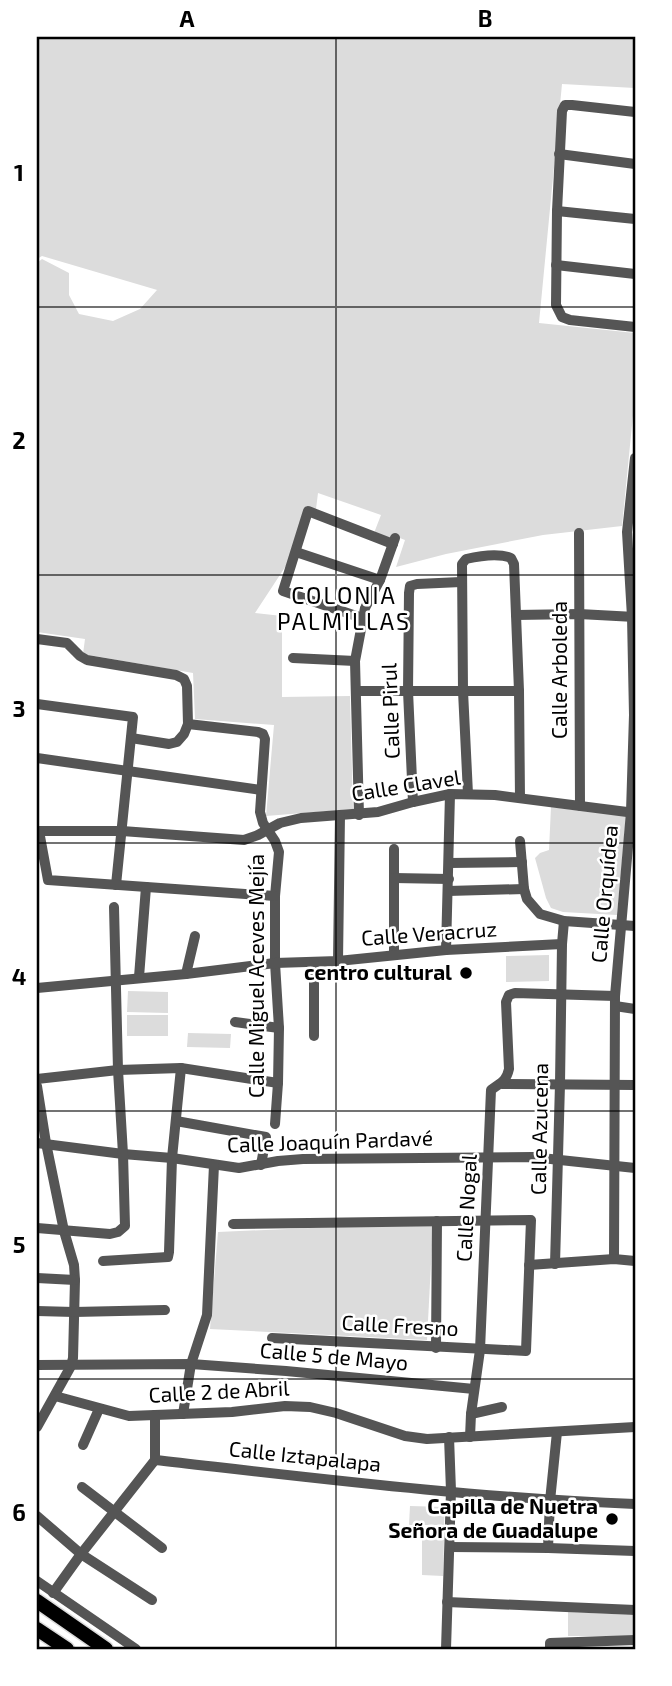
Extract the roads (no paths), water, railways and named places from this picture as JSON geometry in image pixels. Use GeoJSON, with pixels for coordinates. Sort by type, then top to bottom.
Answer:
{"type":"FeatureCollection","features":[{"type":"Feature","properties":{"kind":"highway"},"geometry":{"type":"LineString","coordinates":[[37,1601],[106,1649]]}},
{"type":"Feature","properties":{"kind":"highway"},"geometry":{"type":"LineString","coordinates":[[37,1629],[67,1649]]}},
{"type":"Feature","properties":{"kind":"street"},"geometry":{"type":"LineString","coordinates":[[635,112],[565,105],[562,111],[556,211],[556,304],[562,317],[635,327]]}},
{"type":"Feature","properties":{"kind":"street"},"geometry":{"type":"LineString","coordinates":[[559,154],[635,164]]}},
{"type":"Feature","properties":{"kind":"street"},"geometry":{"type":"LineString","coordinates":[[556,211],[635,219]]}},
{"type":"Feature","properties":{"kind":"street"},"geometry":{"type":"LineString","coordinates":[[556,265],[635,274]]}},
{"type":"Feature","properties":{"kind":"street","name":"Calle Orquídea"},"geometry":{"type":"LineString","coordinates":[[614,1259],[615,1001],[633,813],[634,617],[627,532],[635,458]]}},
{"type":"Feature","properties":{"kind":"street"},"geometry":{"type":"LineString","coordinates":[[359,814],[355,662],[365,608],[380,580],[394,541],[308,511],[283,591],[362,618]]}},
{"type":"Feature","properties":{"kind":"street","name":"Calle Arboleda"},"geometry":{"type":"LineString","coordinates":[[579,533],[580,806]]}},
{"type":"Feature","properties":{"kind":"street"},"geometry":{"type":"LineString","coordinates":[[296,552],[380,580]]}},
{"type":"Feature","properties":{"kind":"street"},"geometry":{"type":"LineString","coordinates":[[468,794],[463,691],[462,565],[466,559],[504,555],[511,558],[514,564],[520,798]]}},
{"type":"Feature","properties":{"kind":"street","name":"Calle Pirul"},"geometry":{"type":"LineString","coordinates":[[413,802],[408,691],[410,586],[461,582]]}},
{"type":"Feature","properties":{"kind":"street"},"geometry":{"type":"LineString","coordinates":[[516,615],[634,617]]}},
{"type":"Feature","properties":{"kind":"street"},"geometry":{"type":"LineString","coordinates":[[37,639],[67,643],[79,656],[87,660],[176,675],[184,679],[187,686],[188,724],[177,742],[169,744],[131,738]]}},
{"type":"Feature","properties":{"kind":"street"},"geometry":{"type":"LineString","coordinates":[[293,658],[355,662]]}},
{"type":"Feature","properties":{"kind":"street"},"geometry":{"type":"LineString","coordinates":[[357,691],[519,691]]}},
{"type":"Feature","properties":{"kind":"street"},"geometry":{"type":"LineString","coordinates":[[37,704],[133,717],[116,885]]}},
{"type":"Feature","properties":{"kind":"street","name":"Calle Miguel Aceves Mejía"},"geometry":{"type":"LineString","coordinates":[[188,724],[263,734],[265,739],[260,812],[279,852],[275,897],[279,1028],[275,1124]]}},
{"type":"Feature","properties":{"kind":"street"},"geometry":{"type":"LineString","coordinates":[[37,758],[261,790]]}},
{"type":"Feature","properties":{"kind":"street"},"geometry":{"type":"LineString","coordinates":[[446,950],[450,794]]}},
{"type":"Feature","properties":{"kind":"street","name":"Calle Clavel"},"geometry":{"type":"LineString","coordinates":[[38,831],[122,831],[244,840],[280,823],[301,818],[378,812],[450,794],[495,794],[633,813]]}},
{"type":"Feature","properties":{"kind":"street"},"geometry":{"type":"LineString","coordinates":[[338,961],[340,815]]}},
{"type":"Feature","properties":{"kind":"street"},"geometry":{"type":"LineString","coordinates":[[38,831],[48,880],[275,897]]}},
{"type":"Feature","properties":{"kind":"street"},"geometry":{"type":"LineString","coordinates":[[520,841],[524,889],[527,899],[540,914],[564,921],[635,926]]}},
{"type":"Feature","properties":{"kind":"street"},"geometry":{"type":"LineString","coordinates":[[394,849],[394,955]]}},
{"type":"Feature","properties":{"kind":"street"},"geometry":{"type":"LineString","coordinates":[[449,863],[522,862]]}},
{"type":"Feature","properties":{"kind":"street"},"geometry":{"type":"LineString","coordinates":[[394,878],[448,885],[524,889]]}},
{"type":"Feature","properties":{"kind":"street"},"geometry":{"type":"LineString","coordinates":[[139,977],[146,887]]}},
{"type":"Feature","properties":{"kind":"street"},"geometry":{"type":"LineString","coordinates":[[37,1228],[110,1234],[125,1226],[114,907]]}},
{"type":"Feature","properties":{"kind":"street"},"geometry":{"type":"LineString","coordinates":[[562,944],[564,921]]}},
{"type":"Feature","properties":{"kind":"street"},"geometry":{"type":"LineString","coordinates":[[186,974],[195,936]]}},
{"type":"Feature","properties":{"kind":"street","name":"Calle Veracruz"},"geometry":{"type":"LineString","coordinates":[[37,988],[186,974],[275,962],[338,961],[446,950],[562,944]]}},
{"type":"Feature","properties":{"kind":"street","name":"Calle Azucena"},"geometry":{"type":"LineString","coordinates":[[555,1264],[562,944]]}},
{"type":"Feature","properties":{"kind":"street"},"geometry":{"type":"LineString","coordinates":[[314,962],[314,1036]]}},
{"type":"Feature","properties":{"kind":"street","name":"Calle Nogal"},"geometry":{"type":"LineString","coordinates":[[470,1437],[480,1350],[491,1090],[502,1084],[509,1069],[506,1002],[509,995],[515,993],[561,994]]}},
{"type":"Feature","properties":{"kind":"street"},"geometry":{"type":"LineString","coordinates":[[561,994],[615,1001],[635,1009]]}},
{"type":"Feature","properties":{"kind":"street"},"geometry":{"type":"LineString","coordinates":[[235,1022],[279,1028]]}},
{"type":"Feature","properties":{"kind":"street"},"geometry":{"type":"LineString","coordinates":[[103,1261],[168,1257],[172,1158],[181,1068]]}},
{"type":"Feature","properties":{"kind":"street"},"geometry":{"type":"LineString","coordinates":[[37,1079],[118,1070],[181,1068],[278,1083]]}},
{"type":"Feature","properties":{"kind":"street"},"geometry":{"type":"LineString","coordinates":[[502,1084],[635,1085]]}},
{"type":"Feature","properties":{"kind":"street"},"geometry":{"type":"LineString","coordinates":[[37,1086],[41,1143],[74,1265],[75,1280],[74,1358],[37,1427]]}},
{"type":"Feature","properties":{"kind":"street"},"geometry":{"type":"LineString","coordinates":[[176,1121],[266,1137],[261,1165]]}},
{"type":"Feature","properties":{"kind":"street","name":"Calle Joaquín Pardavé"},"geometry":{"type":"LineString","coordinates":[[41,1143],[239,1168],[303,1159],[532,1157],[635,1168]]}},
{"type":"Feature","properties":{"kind":"street","name":"Calle Joaquín Pardavé"},"geometry":{"type":"LineString","coordinates":[[183,1414],[191,1364],[207,1315],[214,1165]]}},
{"type":"Feature","properties":{"kind":"street"},"geometry":{"type":"LineString","coordinates":[[233,1224],[531,1220],[529,1265],[614,1259],[635,1261]]}},
{"type":"Feature","properties":{"kind":"street"},"geometry":{"type":"LineString","coordinates":[[436,1348],[437,1221]]}},
{"type":"Feature","properties":{"kind":"street","name":"Calle Fresno"},"geometry":{"type":"LineString","coordinates":[[272,1338],[526,1351],[529,1265]]}},
{"type":"Feature","properties":{"kind":"street"},"geometry":{"type":"LineString","coordinates":[[37,1278],[75,1280]]}},
{"type":"Feature","properties":{"kind":"street"},"geometry":{"type":"LineString","coordinates":[[37,1311],[165,1310]]}},
{"type":"Feature","properties":{"kind":"street","name":"Calle 5 de Mayo"},"geometry":{"type":"LineString","coordinates":[[37,1365],[191,1364],[474,1389]]}},
{"type":"Feature","properties":{"kind":"street","name":"Calle 2 de Abril"},"geometry":{"type":"LineString","coordinates":[[55,1395],[129,1416],[233,1412],[285,1406],[310,1407],[336,1413],[405,1437],[427,1439],[635,1427]]}},
{"type":"Feature","properties":{"kind":"street"},"geometry":{"type":"LineString","coordinates":[[471,1414],[502,1407]]}},
{"type":"Feature","properties":{"kind":"street"},"geometry":{"type":"LineString","coordinates":[[83,1445],[99,1409]]}},
{"type":"Feature","properties":{"kind":"street"},"geometry":{"type":"LineString","coordinates":[[53,1593],[155,1460],[155,1415]]}},
{"type":"Feature","properties":{"kind":"street"},"geometry":{"type":"LineString","coordinates":[[548,1548],[557,1432]]}},
{"type":"Feature","properties":{"kind":"street"},"geometry":{"type":"LineString","coordinates":[[446,1649],[451,1491],[449,1437]]}},
{"type":"Feature","properties":{"kind":"street","name":"Calle Iztapalapa"},"geometry":{"type":"LineString","coordinates":[[155,1460],[550,1501],[635,1504]]}},
{"type":"Feature","properties":{"kind":"street"},"geometry":{"type":"LineString","coordinates":[[82,1487],[162,1548]]}},
{"type":"Feature","properties":{"kind":"street"},"geometry":{"type":"LineString","coordinates":[[37,1516],[81,1554],[152,1600]]}},
{"type":"Feature","properties":{"kind":"street"},"geometry":{"type":"LineString","coordinates":[[450,1547],[635,1551]]}},
{"type":"Feature","properties":{"kind":"street"},"geometry":{"type":"LineString","coordinates":[[37,1581],[136,1649]]}},
{"type":"Feature","properties":{"kind":"street"},"geometry":{"type":"LineString","coordinates":[[447,1602],[635,1610]]}},
{"type":"Feature","properties":{"kind":"street"},"geometry":{"type":"LineString","coordinates":[[551,1649],[550,1643],[594,1645],[635,1640]]}},
{"type":"Feature","properties":{"kind":"place","name":"centro cultural"},"geometry":{"type":"Point","coordinates":[466,973]}},
{"type":"Feature","properties":{"kind":"place","name":"Capilla de Nuetra Señora de Guadalupe"},"geometry":{"type":"Point","coordinates":[612,1519]}},
{"type":"Feature","properties":{"kind":"district","name":"COLONIA PALMILLAS"},"geometry":{"type":"Point","coordinates":[344,609]}}]}
